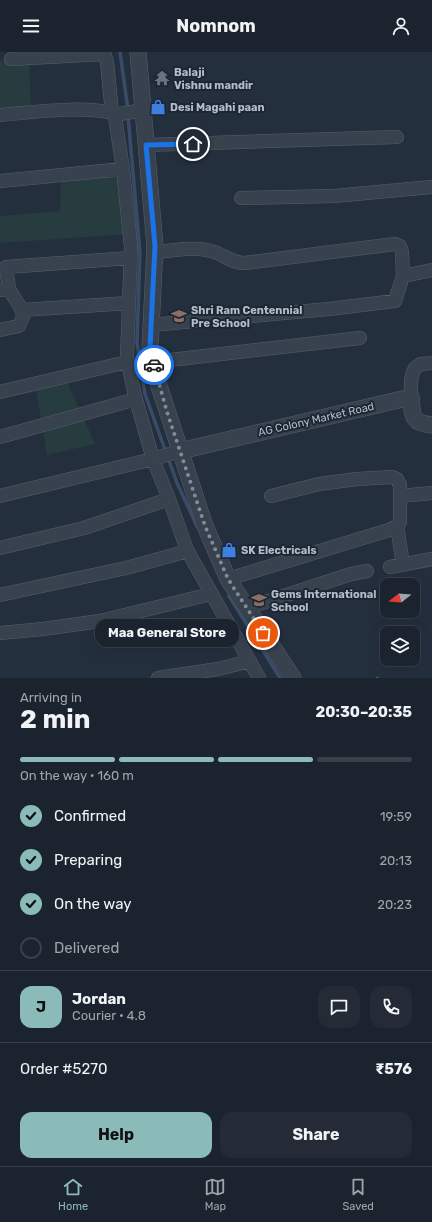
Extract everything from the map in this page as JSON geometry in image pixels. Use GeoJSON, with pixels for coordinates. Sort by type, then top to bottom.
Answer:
{"type":"FeatureCollection","features":[{"type":"Feature","properties":{"kind":"street"},"geometry":{"type":"LineString","coordinates":[[125,113],[138,52]]}},
{"type":"Feature","properties":{"kind":"street"},"geometry":{"type":"LineString","coordinates":[[11,59],[104,54],[106,56],[125,113],[146,145],[155,252],[150,348],[177,452],[205,526],[228,579],[293,678]]}},
{"type":"Feature","properties":{"kind":"street"},"geometry":{"type":"LineString","coordinates":[[0,115],[80,110],[125,113]]}},
{"type":"Feature","properties":{"kind":"street"},"geometry":{"type":"LineString","coordinates":[[125,113],[115,117],[123,169],[130,240],[127,362],[136,399],[155,458],[188,551],[211,594],[244,648],[259,678]]}},
{"type":"Feature","properties":{"kind":"street"},"geometry":{"type":"LineString","coordinates":[[146,145],[397,137]]}},
{"type":"Feature","properties":{"kind":"street"},"geometry":{"type":"LineString","coordinates":[[0,181],[123,169]]}},
{"type":"Feature","properties":{"kind":"street"},"geometry":{"type":"LineString","coordinates":[[241,198],[334,196],[432,187]]}},
{"type":"Feature","properties":{"kind":"street"},"geometry":{"type":"LineString","coordinates":[[151,326],[329,309],[395,300],[403,276],[402,250],[400,246],[395,244],[245,263],[234,262],[218,253],[204,249],[155,252]]}},
{"type":"Feature","properties":{"kind":"street"},"geometry":{"type":"LineString","coordinates":[[0,330],[19,326],[23,317],[22,310],[4,290],[6,267],[130,258]]}},
{"type":"Feature","properties":{"kind":"street"},"geometry":{"type":"LineString","coordinates":[[403,276],[432,270]]}},
{"type":"Feature","properties":{"kind":"street"},"geometry":{"type":"LineString","coordinates":[[22,310],[129,303]]}},
{"type":"Feature","properties":{"kind":"street"},"geometry":{"type":"LineString","coordinates":[[153,362],[360,338]]}},
{"type":"Feature","properties":{"kind":"street"},"geometry":{"type":"LineString","coordinates":[[0,392],[127,362]]}},
{"type":"Feature","properties":{"kind":"street"},"geometry":{"type":"LineString","coordinates":[[432,363],[419,365],[414,368],[412,372],[411,396],[413,415],[416,421],[421,424],[432,425]]}},
{"type":"Feature","properties":{"kind":"street","name":"AG Colony Market Road"},"geometry":{"type":"LineString","coordinates":[[177,452],[411,396]]}},
{"type":"Feature","properties":{"kind":"street"},"geometry":{"type":"LineString","coordinates":[[0,437],[136,399]]}},
{"type":"Feature","properties":{"kind":"street"},"geometry":{"type":"LineString","coordinates":[[0,496],[177,452]]}},
{"type":"Feature","properties":{"kind":"street"},"geometry":{"type":"LineString","coordinates":[[271,496],[319,484],[392,476],[397,479],[400,484],[400,522],[397,526],[397,566],[432,559]]}},
{"type":"Feature","properties":{"kind":"street"},"geometry":{"type":"LineString","coordinates":[[400,496],[432,493]]}},
{"type":"Feature","properties":{"kind":"street"},"geometry":{"type":"LineString","coordinates":[[0,548],[84,528],[169,499]]}},
{"type":"Feature","properties":{"kind":"street"},"geometry":{"type":"LineString","coordinates":[[228,579],[382,532],[397,526]]}},
{"type":"Feature","properties":{"kind":"street"},"geometry":{"type":"LineString","coordinates":[[0,595],[126,568],[188,551]]}},
{"type":"Feature","properties":{"kind":"street"},"geometry":{"type":"LineString","coordinates":[[247,608],[351,574],[367,571]]}},
{"type":"Feature","properties":{"kind":"street"},"geometry":{"type":"LineString","coordinates":[[0,632],[58,627],[100,621],[211,594]]}},
{"type":"Feature","properties":{"kind":"street"},"geometry":{"type":"LineString","coordinates":[[158,678],[218,669],[250,661]]}},
{"type":"Feature","properties":{"kind":"path"},"geometry":{"type":"LineString","coordinates":[[376,678],[381,677]]}},
{"type":"Feature","properties":{"kind":"green space"},"geometry":{"type":"Polygon","coordinates":[[[29,60],[31,111],[0,113],[0,61],[29,60]]]}},
{"type":"Feature","properties":{"kind":"green space"},"geometry":{"type":"Polygon","coordinates":[[[119,173],[129,234],[0,243],[0,216],[60,211],[61,181],[119,173]]]}},
{"type":"Feature","properties":{"kind":"green space"},"geometry":{"type":"Polygon","coordinates":[[[65,377],[95,444],[47,455],[35,384],[65,377]]]}},
{"type":"Feature","properties":{"kind":"waterway"},"geometry":{"type":"LineString","coordinates":[[120,52],[128,110]]}},
{"type":"Feature","properties":{"kind":"waterway"},"geometry":{"type":"LineString","coordinates":[[128,116],[140,252],[137,342],[145,394],[177,483],[197,526]]}},
{"type":"Feature","properties":{"kind":"waterway"},"geometry":{"type":"LineString","coordinates":[[229,596],[280,678]]}},
{"type":"Feature","properties":{"kind":"way so far"},"geometry":{"type":"LineString","coordinates":[[154,365],[167,412],[205,526],[228,579],[263,633]]}},
{"type":"Feature","properties":{"kind":"place","name":"Balaji Vishnu mandir"},"geometry":{"type":"Point","coordinates":[162,78]}},
{"type":"Feature","properties":{"kind":"place","name":"Desi Magahi paan"},"geometry":{"type":"Point","coordinates":[158,107]}},
{"type":"Feature","properties":{"kind":"place","name":"Shri Ram Centennial Pre School"},"geometry":{"type":"Point","coordinates":[179,316]}},
{"type":"Feature","properties":{"kind":"place","name":"SK Electricals"},"geometry":{"type":"Point","coordinates":[229,550]}},
{"type":"Feature","properties":{"kind":"place","name":"Gems International School"},"geometry":{"type":"Point","coordinates":[259,600]}},
{"type":"Feature","properties":{"kind":"place","name":"Maa General Store"},"geometry":{"type":"Point","coordinates":[263,633]}},
{"type":"Feature","properties":{"kind":"route"},"geometry":{"type":"LineString","coordinates":[[154,365],[150,348],[155,246],[146,145],[193,144]]}}]}
